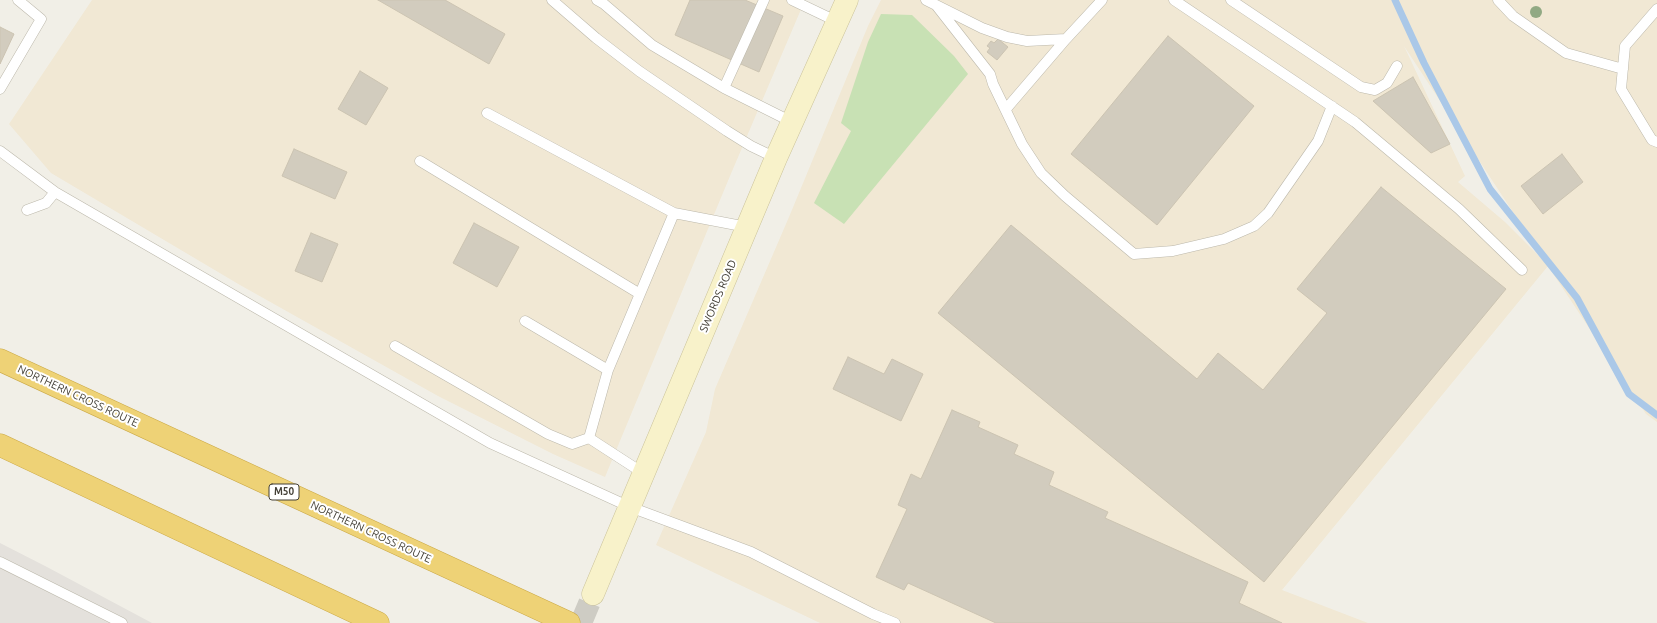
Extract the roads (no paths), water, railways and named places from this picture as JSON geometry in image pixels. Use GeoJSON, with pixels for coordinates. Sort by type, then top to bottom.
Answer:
{"type":"FeatureCollection","features":[{"type":"Feature","properties":{"kind":"highway","name":"NORTHERN CROSS ROUTE"},"geometry":{"type":"LineString","coordinates":[[0,360],[569,623]]}},
{"type":"Feature","properties":{"kind":"highway"},"geometry":{"type":"LineString","coordinates":[[0,445],[378,623]]}},
{"type":"Feature","properties":{"kind":"main road","name":"SWORDS ROAD"},"geometry":{"type":"LineString","coordinates":[[593,594],[776,158],[846,0]]}},
{"type":"Feature","properties":{"kind":"lane"},"geometry":{"type":"LineString","coordinates":[[0,89],[41,19],[18,0]]}},
{"type":"Feature","properties":{"kind":"lane"},"geometry":{"type":"LineString","coordinates":[[552,0],[596,38],[645,75],[726,131],[750,146],[776,158]]}},
{"type":"Feature","properties":{"kind":"lane"},"geometry":{"type":"LineString","coordinates":[[724,88],[764,0]]}},
{"type":"Feature","properties":{"kind":"lane"},"geometry":{"type":"LineString","coordinates":[[792,0],[836,21]]}},
{"type":"Feature","properties":{"kind":"lane"},"geometry":{"type":"LineString","coordinates":[[926,0],[982,28],[1007,37],[1027,41],[1066,39]]}},
{"type":"Feature","properties":{"kind":"lane"},"geometry":{"type":"LineString","coordinates":[[1006,109],[1066,39],[1102,0]]}},
{"type":"Feature","properties":{"kind":"lane"},"geometry":{"type":"LineString","coordinates":[[1174,0],[1332,106],[1380,142],[1459,209],[1522,270]]}},
{"type":"Feature","properties":{"kind":"lane"},"geometry":{"type":"LineString","coordinates":[[1230,0],[1361,87],[1375,90],[1386,83],[1397,66]]}},
{"type":"Feature","properties":{"kind":"lane"},"geometry":{"type":"LineString","coordinates":[[1498,0],[1513,16],[1566,53],[1623,69]]}},
{"type":"Feature","properties":{"kind":"lane"},"geometry":{"type":"LineString","coordinates":[[601,2],[652,44],[724,88],[792,122]]}},
{"type":"Feature","properties":{"kind":"lane"},"geometry":{"type":"LineString","coordinates":[[936,5],[990,74],[993,84],[1022,144],[1041,173],[1065,196],[1134,254],[1173,251],[1224,238],[1254,226],[1268,213],[1318,141],[1332,106]]}},
{"type":"Feature","properties":{"kind":"lane"},"geometry":{"type":"LineString","coordinates":[[1657,9],[1626,46],[1621,89],[1652,140],[1657,142]]}},
{"type":"Feature","properties":{"kind":"lane"},"geometry":{"type":"LineString","coordinates":[[487,113],[674,213],[747,227]]}},
{"type":"Feature","properties":{"kind":"lane"},"geometry":{"type":"LineString","coordinates":[[0,151],[55,192],[490,443],[630,507],[751,552],[873,614],[895,623]]}},
{"type":"Feature","properties":{"kind":"lane"},"geometry":{"type":"LineString","coordinates":[[420,161],[640,294]]}},
{"type":"Feature","properties":{"kind":"lane"},"geometry":{"type":"LineString","coordinates":[[27,210],[46,203],[55,192]]}},
{"type":"Feature","properties":{"kind":"lane"},"geometry":{"type":"LineString","coordinates":[[588,438],[608,370],[674,213]]}},
{"type":"Feature","properties":{"kind":"lane"},"geometry":{"type":"LineString","coordinates":[[525,321],[608,370]]}},
{"type":"Feature","properties":{"kind":"lane"},"geometry":{"type":"LineString","coordinates":[[395,346],[548,434],[572,444],[588,438]]}},
{"type":"Feature","properties":{"kind":"lane"},"geometry":{"type":"LineString","coordinates":[[588,438],[643,473]]}},
{"type":"Feature","properties":{"kind":"lane"},"geometry":{"type":"LineString","coordinates":[[0,562],[116,622]]}},
{"type":"Feature","properties":{"kind":"waterway"},"geometry":{"type":"LineString","coordinates":[[1395,0],[1424,63],[1490,189],[1577,298],[1629,394],[1657,415]]}},
{"type":"Feature","properties":{"kind":"tunnel"},"geometry":{"type":"LineString","coordinates":[[581,623],[593,594]]}}]}
